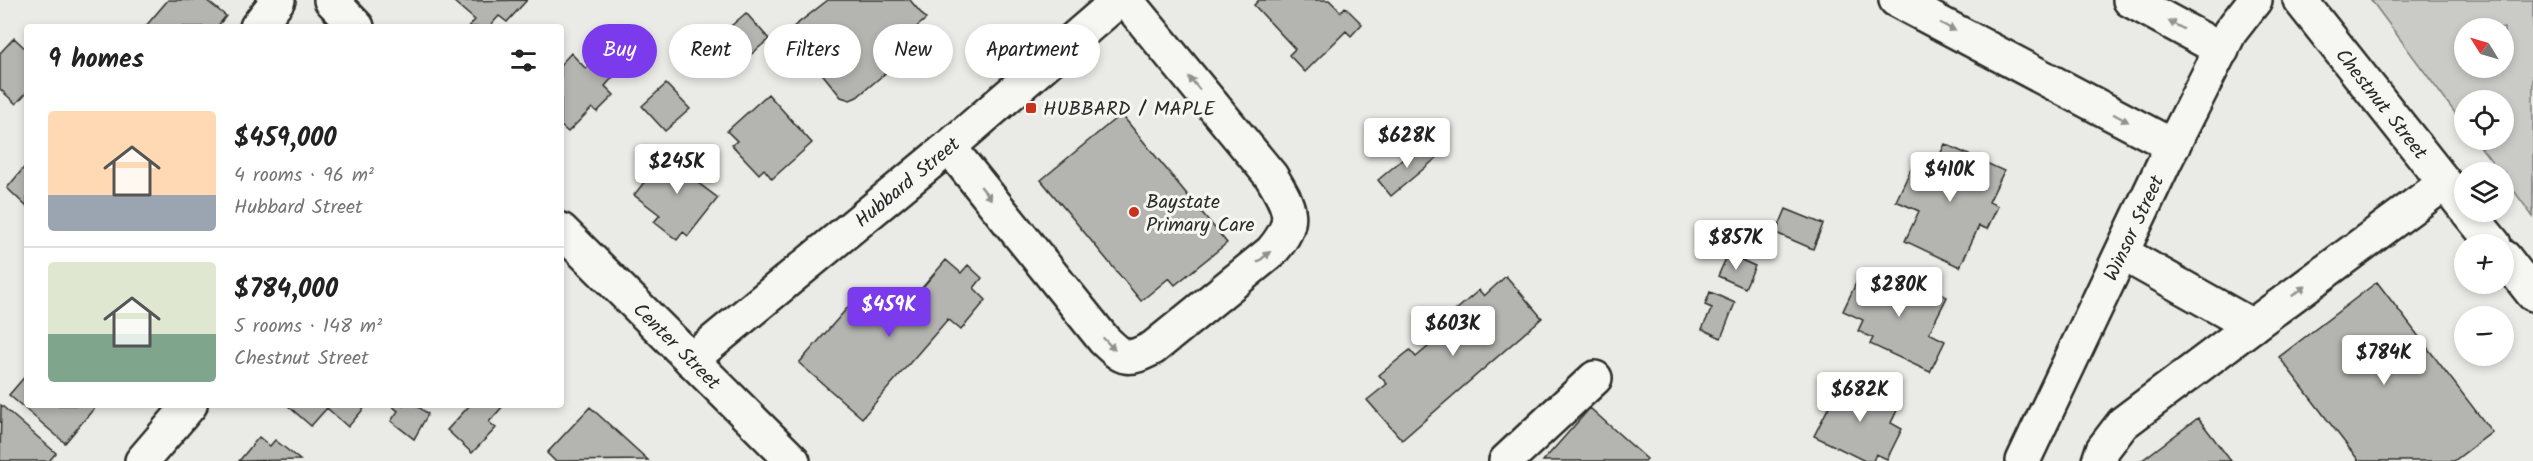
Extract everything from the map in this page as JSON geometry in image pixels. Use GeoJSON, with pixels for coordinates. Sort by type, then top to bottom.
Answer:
{"type":"FeatureCollection","features":[{"type":"Feature","properties":{"kind":"street"},"geometry":{"type":"LineString","coordinates":[[259,24],[278,0]]}},
{"type":"Feature","properties":{"kind":"street"},"geometry":{"type":"LineString","coordinates":[[331,0],[354,24]]}},
{"type":"Feature","properties":{"kind":"street","name":"Hubbard Street"},"geometry":{"type":"LineString","coordinates":[[692,360],[949,147],[1119,0]]}},
{"type":"Feature","properties":{"kind":"street"},"geometry":{"type":"LineString","coordinates":[[949,147],[1104,340],[1119,355],[1134,357],[1153,348],[1262,259],[1286,235],[1290,217],[1283,196],[1271,176],[1126,0]]}},
{"type":"Feature","properties":{"kind":"street"},"geometry":{"type":"LineString","coordinates":[[1896,0],[2173,146]]}},
{"type":"Feature","properties":{"kind":"street"},"geometry":{"type":"LineString","coordinates":[[2130,0],[2222,50]]}},
{"type":"Feature","properties":{"kind":"street","name":"Winsor Street"},"geometry":{"type":"LineString","coordinates":[[2023,461],[2230,32],[2255,0]]}},
{"type":"Feature","properties":{"kind":"street","name":"Chestnut Street"},"geometry":{"type":"LineString","coordinates":[[2300,0],[2454,194]]}},
{"type":"Feature","properties":{"kind":"street"},"geometry":{"type":"LineString","coordinates":[[2098,461],[2103,448],[2123,423],[2252,326],[2454,196]]}},
{"type":"Feature","properties":{"kind":"street"},"geometry":{"type":"LineString","coordinates":[[2476,222],[2486,234]]}},
{"type":"Feature","properties":{"kind":"street","name":"Center Street"},"geometry":{"type":"LineString","coordinates":[[564,234],[793,461]]}},
{"type":"Feature","properties":{"kind":"street"},"geometry":{"type":"LineString","coordinates":[[2122,253],[2252,326]]}},
{"type":"Feature","properties":{"kind":"street"},"geometry":{"type":"LineString","coordinates":[[2514,270],[2533,294]]}},
{"type":"Feature","properties":{"kind":"street"},"geometry":{"type":"LineString","coordinates":[[1506,461],[1595,378]]}},
{"type":"Feature","properties":{"kind":"street"},"geometry":{"type":"LineString","coordinates":[[142,461],[187,408]]}},
{"type":"Feature","properties":{"kind":"shaded area"},"geometry":{"type":"Polygon","coordinates":[[[2371,0],[2533,0],[2533,217],[2514,191],[2514,162],[2492,162],[2483,150],[2514,150],[2514,90],[2454,90],[2454,112],[2371,0]]]}},
{"type":"Feature","properties":{"kind":"building"},"geometry":{"type":"Polygon","coordinates":[[[168,0],[206,0],[226,16],[219,24],[148,24],[168,0]]]}},
{"type":"Feature","properties":{"kind":"building"},"geometry":{"type":"Polygon","coordinates":[[[527,0],[507,22],[499,16],[492,24],[471,24],[475,20],[453,1],[527,0]]]}},
{"type":"Feature","properties":{"kind":"building"},"geometry":{"type":"Polygon","coordinates":[[[828,0],[910,0],[926,19],[920,24],[873,24],[873,78],[880,78],[850,100],[841,97],[826,78],[861,78],[861,24],[797,24],[828,0]]]}},
{"type":"Feature","properties":{"kind":"building"},"geometry":{"type":"Polygon","coordinates":[[[1259,0],[1329,0],[1341,12],[1345,7],[1362,24],[1351,36],[1346,31],[1305,72],[1289,55],[1295,49],[1254,5],[1259,0]]]}},
{"type":"Feature","properties":{"kind":"building"},"geometry":{"type":"Polygon","coordinates":[[[746,13],[764,33],[764,43],[752,54],[752,24],[733,24],[746,13]]]}},
{"type":"Feature","properties":{"kind":"building"},"geometry":{"type":"Polygon","coordinates":[[[14,38],[24,47],[24,95],[16,104],[0,89],[0,53],[14,38]]]}},
{"type":"Feature","properties":{"kind":"building"},"geometry":{"type":"Polygon","coordinates":[[[571,53],[582,65],[582,78],[612,78],[605,86],[614,95],[597,112],[592,108],[568,132],[564,129],[564,61],[571,53]]]}},
{"type":"Feature","properties":{"kind":"building"},"geometry":{"type":"Polygon","coordinates":[[[666,84],[690,109],[665,131],[642,106],[666,84]]]}},
{"type":"Feature","properties":{"kind":"building"},"geometry":{"type":"Polygon","coordinates":[[[768,94],[812,143],[772,179],[764,169],[759,174],[732,145],[737,141],[727,131],[768,94]]]}},
{"type":"Feature","properties":{"kind":"building","name":"Baystate Primary Care"},"geometry":{"type":"Polygon","coordinates":[[[1121,114],[1227,243],[1175,285],[1169,278],[1141,301],[1041,180],[1121,114]]]}},
{"type":"Feature","properties":{"kind":"building"},"geometry":{"type":"Polygon","coordinates":[[[1945,144],[2004,171],[1989,202],[1998,206],[1987,229],[1979,226],[1960,267],[1905,241],[1919,211],[1896,201],[1913,165],[1931,174],[1945,144]]]}},
{"type":"Feature","properties":{"kind":"building"},"geometry":{"type":"Polygon","coordinates":[[[1430,145],[1439,156],[1391,196],[1378,180],[1416,148],[1420,153],[1430,145]]]}},
{"type":"Feature","properties":{"kind":"building"},"geometry":{"type":"Polygon","coordinates":[[[678,148],[702,167],[693,179],[718,198],[688,236],[683,232],[677,240],[654,222],[660,215],[634,195],[653,171],[657,174],[678,148]]]}},
{"type":"Feature","properties":{"kind":"building"},"geometry":{"type":"Polygon","coordinates":[[[24,168],[24,204],[7,188],[24,168]]]}},
{"type":"Feature","properties":{"kind":"building"},"geometry":{"type":"Polygon","coordinates":[[[1786,209],[1823,224],[1813,249],[1776,233],[1786,209]]]}},
{"type":"Feature","properties":{"kind":"building"},"geometry":{"type":"Polygon","coordinates":[[[1728,254],[1755,266],[1745,288],[1718,276],[1728,254]]]}},
{"type":"Feature","properties":{"kind":"building"},"geometry":{"type":"Polygon","coordinates":[[[946,260],[961,273],[968,265],[982,278],[974,288],[986,300],[961,330],[948,319],[862,418],[799,363],[857,297],[890,325],[946,260]]]}},
{"type":"Feature","properties":{"kind":"building"},"geometry":{"type":"Polygon","coordinates":[[[1891,270],[1947,297],[1929,333],[1945,341],[1930,372],[1870,344],[1873,338],[1858,331],[1863,320],[1843,311],[1858,279],[1881,290],[1891,270]]]}},
{"type":"Feature","properties":{"kind":"building"},"geometry":{"type":"Polygon","coordinates":[[[1506,276],[1542,318],[1402,440],[1367,400],[1387,384],[1379,375],[1410,350],[1416,357],[1455,324],[1448,317],[1479,290],[1484,296],[1506,276]]]}},
{"type":"Feature","properties":{"kind":"building"},"geometry":{"type":"Polygon","coordinates":[[[2377,282],[2492,432],[2454,461],[2359,461],[2279,357],[2377,282]]]}},
{"type":"Feature","properties":{"kind":"building"},"geometry":{"type":"Polygon","coordinates":[[[1710,292],[1735,303],[1721,338],[1702,329],[1712,308],[1705,305],[1710,292]]]}},
{"type":"Feature","properties":{"kind":"building"},"geometry":{"type":"Polygon","coordinates":[[[24,378],[24,408],[9,395],[24,378]]]}},
{"type":"Feature","properties":{"kind":"building"},"geometry":{"type":"Polygon","coordinates":[[[1843,379],[1899,406],[1891,423],[1902,429],[1887,459],[1876,454],[1873,461],[1865,461],[1814,436],[1843,379]]]}},
{"type":"Feature","properties":{"kind":"building"},"geometry":{"type":"Polygon","coordinates":[[[1,405],[56,453],[49,461],[0,461],[1,405]]]}},
{"type":"Feature","properties":{"kind":"building"},"geometry":{"type":"Polygon","coordinates":[[[590,407],[648,460],[555,461],[547,453],[590,407]]]}},
{"type":"Feature","properties":{"kind":"building"},"geometry":{"type":"Polygon","coordinates":[[[24,408],[94,408],[65,443],[24,408]]]}},
{"type":"Feature","properties":{"kind":"building"},"geometry":{"type":"Polygon","coordinates":[[[290,408],[327,408],[311,426],[290,408]]]}},
{"type":"Feature","properties":{"kind":"building"},"geometry":{"type":"Polygon","coordinates":[[[327,408],[364,408],[348,427],[327,408]]]}},
{"type":"Feature","properties":{"kind":"building"},"geometry":{"type":"Polygon","coordinates":[[[394,408],[420,408],[428,414],[414,439],[391,421],[398,411],[394,408]]]}},
{"type":"Feature","properties":{"kind":"building"},"geometry":{"type":"Polygon","coordinates":[[[467,408],[501,408],[489,422],[496,428],[472,453],[447,430],[467,408]]]}},
{"type":"Feature","properties":{"kind":"building"},"geometry":{"type":"Polygon","coordinates":[[[1590,408],[1647,459],[1645,461],[1543,461],[1590,408]]]}},
{"type":"Feature","properties":{"kind":"building"},"geometry":{"type":"Polygon","coordinates":[[[2198,418],[2231,461],[2141,461],[2198,418]]]}},
{"type":"Feature","properties":{"kind":"building"},"geometry":{"type":"Polygon","coordinates":[[[259,437],[270,446],[275,440],[300,460],[239,461],[259,437]]]}},
{"type":"Feature","properties":{"kind":"place","name":"HUBBARD / MAPLE"},"geometry":{"type":"Point","coordinates":[1031,108]}},
{"type":"Feature","properties":{"kind":"place","name":"Baystate Primary Care"},"geometry":{"type":"Point","coordinates":[1134,212]}}]}
